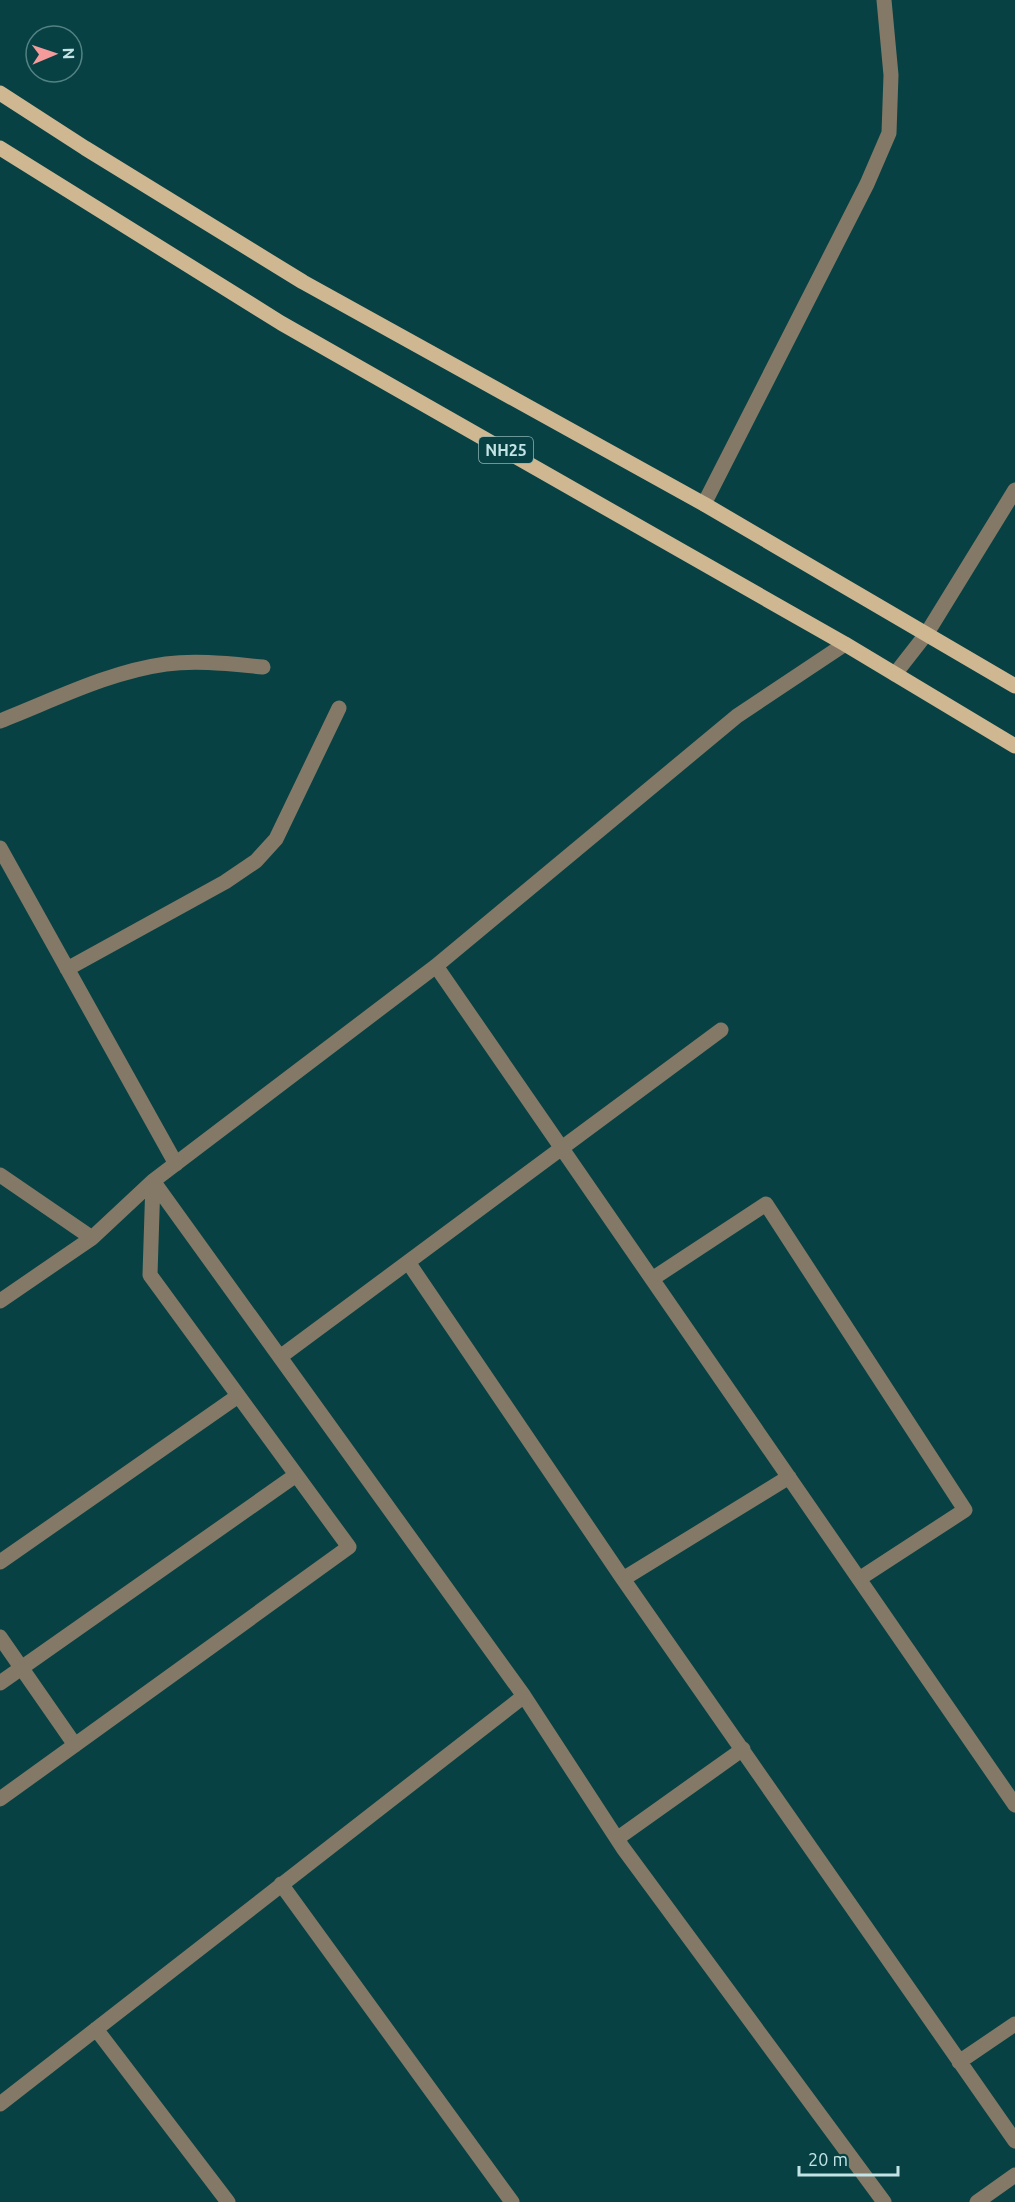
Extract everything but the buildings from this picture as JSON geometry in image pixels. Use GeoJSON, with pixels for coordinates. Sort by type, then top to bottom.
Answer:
{"type":"FeatureCollection","features":[{"type":"Feature","properties":{"kind":"main road","name":"NH25"},"geometry":{"type":"LineString","coordinates":[[0,93],[303,282],[704,504],[1015,686]]}},
{"type":"Feature","properties":{"kind":"main road","name":"NH25"},"geometry":{"type":"LineString","coordinates":[[0,148],[281,323],[844,644],[1015,746]]}},
{"type":"Feature","properties":{"kind":"street"},"geometry":{"type":"LineString","coordinates":[[704,504],[867,184],[889,133],[891,75],[884,0]]}},
{"type":"Feature","properties":{"kind":"street"},"geometry":{"type":"LineString","coordinates":[[895,674],[927,633],[1015,490]]}},
{"type":"Feature","properties":{"kind":"street"},"geometry":{"type":"LineString","coordinates":[[0,1301],[92,1238],[153,1181],[436,966],[737,716],[844,644]]}},
{"type":"Feature","properties":{"kind":"street"},"geometry":{"type":"LineString","coordinates":[[0,721],[114,676],[141,668],[212,662],[263,667]]}},
{"type":"Feature","properties":{"kind":"street"},"geometry":{"type":"LineString","coordinates":[[67,969],[225,882],[256,861],[276,839],[339,708]]}},
{"type":"Feature","properties":{"kind":"street"},"geometry":{"type":"LineString","coordinates":[[0,848],[176,1164]]}},
{"type":"Feature","properties":{"kind":"street"},"geometry":{"type":"LineString","coordinates":[[436,966],[1015,1805]]}},
{"type":"Feature","properties":{"kind":"street"},"geometry":{"type":"LineString","coordinates":[[280,1357],[721,1030]]}},
{"type":"Feature","properties":{"kind":"street"},"geometry":{"type":"LineString","coordinates":[[0,1175],[92,1238]]}},
{"type":"Feature","properties":{"kind":"street"},"geometry":{"type":"LineString","coordinates":[[153,1181],[524,1696],[618,1838],[880,2201]]}},
{"type":"Feature","properties":{"kind":"street"},"geometry":{"type":"LineString","coordinates":[[0,1799],[349,1547],[150,1275],[153,1181]]}},
{"type":"Feature","properties":{"kind":"street"},"geometry":{"type":"LineString","coordinates":[[652,1279],[766,1204],[965,1509],[859,1579]]}},
{"type":"Feature","properties":{"kind":"street"},"geometry":{"type":"LineString","coordinates":[[408,1262],[624,1579],[1015,2141]]}},
{"type":"Feature","properties":{"kind":"street"},"geometry":{"type":"LineString","coordinates":[[0,1562],[238,1396]]}},
{"type":"Feature","properties":{"kind":"street"},"geometry":{"type":"LineString","coordinates":[[0,1683],[296,1475]]}},
{"type":"Feature","properties":{"kind":"street"},"geometry":{"type":"LineString","coordinates":[[624,1579],[789,1477]]}},
{"type":"Feature","properties":{"kind":"street"},"geometry":{"type":"LineString","coordinates":[[0,1637],[75,1745]]}},
{"type":"Feature","properties":{"kind":"street"},"geometry":{"type":"LineString","coordinates":[[0,2104],[524,1696]]}},
{"type":"Feature","properties":{"kind":"street"},"geometry":{"type":"LineString","coordinates":[[618,1838],[743,1749]]}},
{"type":"Feature","properties":{"kind":"street"},"geometry":{"type":"LineString","coordinates":[[281,1884],[512,2202]]}},
{"type":"Feature","properties":{"kind":"street"},"geometry":{"type":"LineString","coordinates":[[959,2062],[1015,2024]]}},
{"type":"Feature","properties":{"kind":"street"},"geometry":{"type":"LineString","coordinates":[[96,2029],[228,2202]]}},
{"type":"Feature","properties":{"kind":"street"},"geometry":{"type":"LineString","coordinates":[[977,2202],[1015,2175]]}}]}
